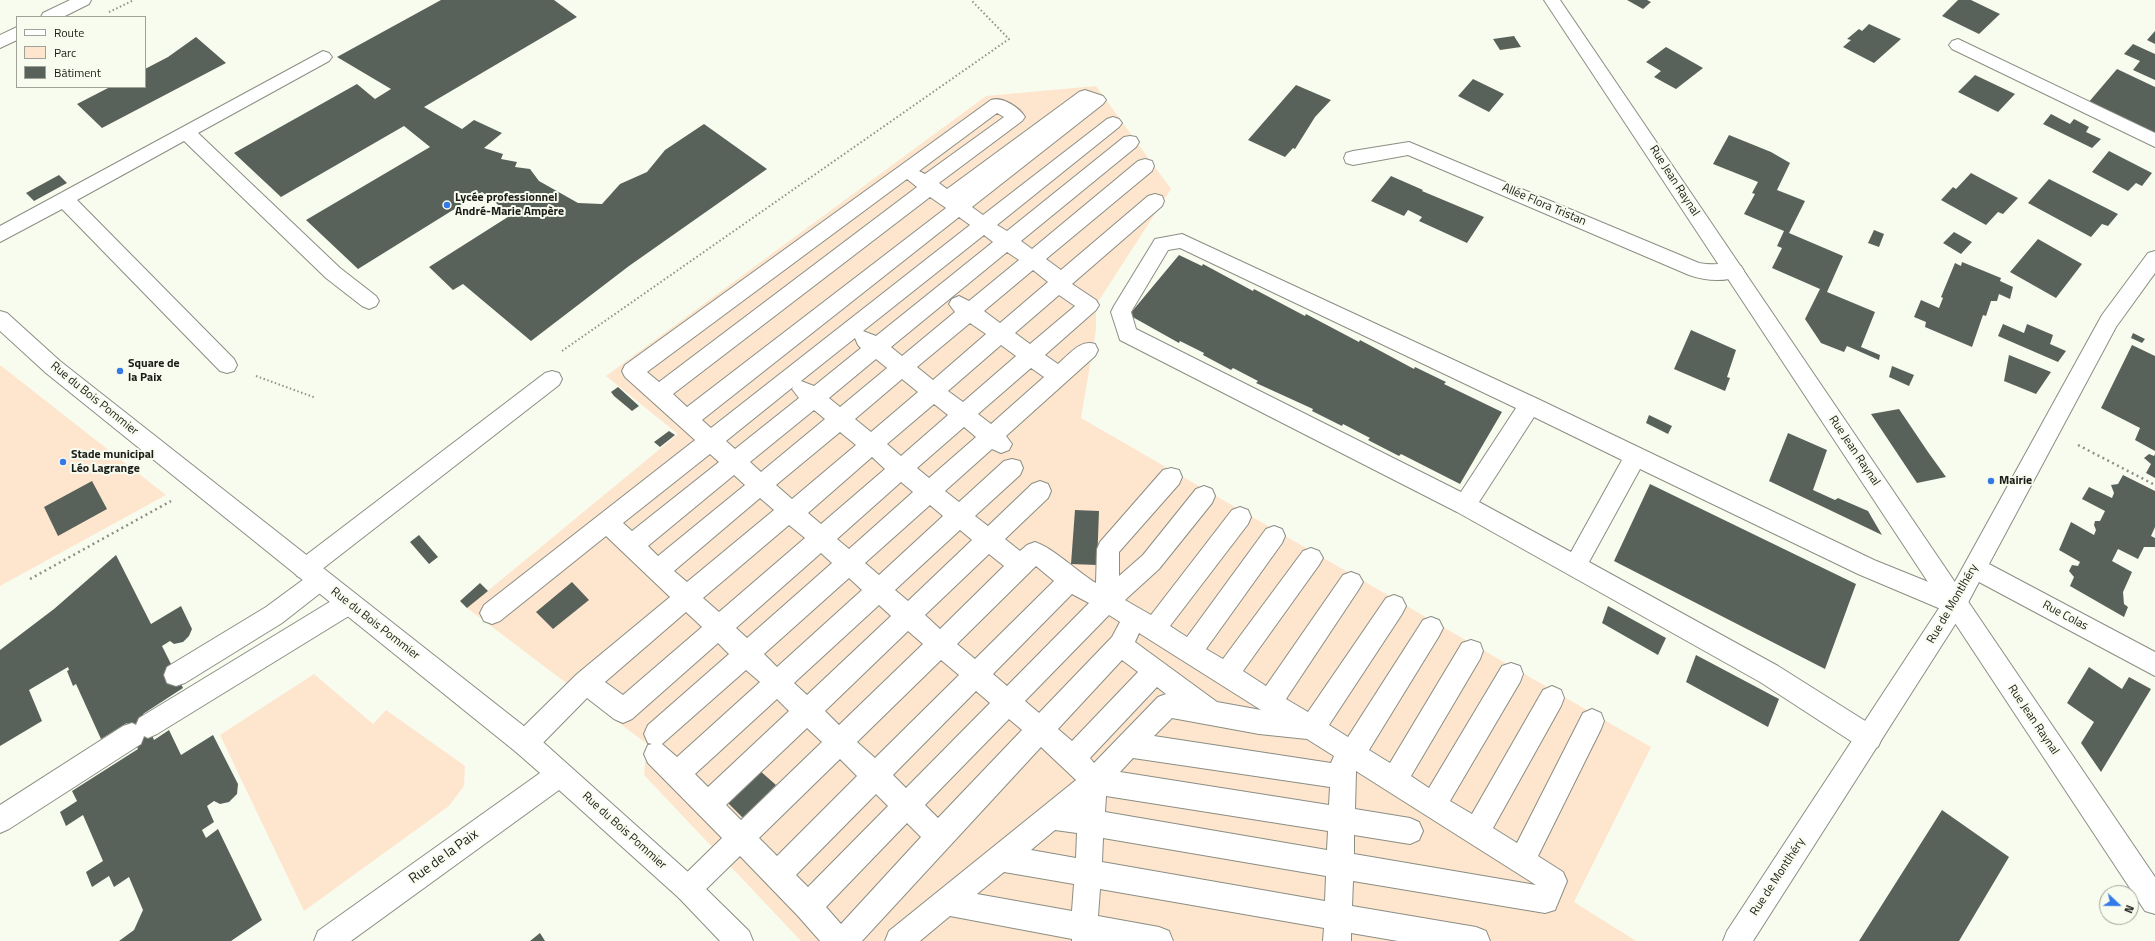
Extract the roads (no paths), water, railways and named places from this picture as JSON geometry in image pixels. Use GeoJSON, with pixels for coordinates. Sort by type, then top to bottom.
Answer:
{"type":"FeatureCollection","features":[{"type":"Feature","properties":{"kind":"street"},"geometry":{"type":"LineString","coordinates":[[51,16],[83,0]]}},
{"type":"Feature","properties":{"kind":"street","name":"Rue Jean Raynal"},"geometry":{"type":"LineString","coordinates":[[1552,0],[1640,129],[1955,604],[2155,901]]}},
{"type":"Feature","properties":{"kind":"street"},"geometry":{"type":"LineString","coordinates":[[0,42],[16,34]]}},
{"type":"Feature","properties":{"kind":"street"},"geometry":{"type":"LineString","coordinates":[[1958,45],[2155,141]]}},
{"type":"Feature","properties":{"kind":"street"},"geometry":{"type":"LineString","coordinates":[[0,235],[323,57]]}},
{"type":"Feature","properties":{"kind":"street"},"geometry":{"type":"LineString","coordinates":[[687,419],[895,258],[940,194],[985,140],[1016,117],[996,104],[632,371],[976,675],[1073,758],[1094,781],[1410,831]]}},
{"type":"Feature","properties":{"kind":"street"},"geometry":{"type":"LineString","coordinates":[[492,613],[1113,122]]}},
{"type":"Feature","properties":{"kind":"street"},"geometry":{"type":"LineString","coordinates":[[965,127],[1123,229]]}},
{"type":"Feature","properties":{"kind":"street"},"geometry":{"type":"LineString","coordinates":[[186,132],[333,273],[369,301]]}},
{"type":"Feature","properties":{"kind":"street"},"geometry":{"type":"LineString","coordinates":[[632,545],[1130,142]]}},
{"type":"Feature","properties":{"kind":"street","name":"Allée Flora Tristan"},"geometry":{"type":"LineString","coordinates":[[1352,158],[1409,148],[1696,270],[1711,273],[1734,271]]}},
{"type":"Feature","properties":{"kind":"street"},"geometry":{"type":"LineString","coordinates":[[658,394],[940,194],[1012,158]]}},
{"type":"Feature","properties":{"kind":"street"},"geometry":{"type":"LineString","coordinates":[[658,570],[1145,166]]}},
{"type":"Feature","properties":{"kind":"street"},"geometry":{"type":"LineString","coordinates":[[586,682],[623,711],[1089,305],[1059,285],[1054,275],[907,170]]}},
{"type":"Feature","properties":{"kind":"street"},"geometry":{"type":"LineString","coordinates":[[64,199],[227,365]]}},
{"type":"Feature","properties":{"kind":"street"},"geometry":{"type":"LineString","coordinates":[[525,743],[586,682],[788,512],[793,512],[1001,335],[1155,201]]}},
{"type":"Feature","properties":{"kind":"street"},"geometry":{"type":"LineString","coordinates":[[1869,738],[1769,674],[1465,505],[1127,334],[1122,312],[1162,244],[1182,241],[1530,405],[1866,567],[1955,604]]}},
{"type":"Feature","properties":{"kind":"street"},"geometry":{"type":"LineString","coordinates":[[895,258],[1058,376]]}},
{"type":"Feature","properties":{"kind":"street","name":"Rue de Montlhéry"},"geometry":{"type":"LineString","coordinates":[[1736,941],[1955,604],[2109,321],[2155,258]]}},
{"type":"Feature","properties":{"kind":"street"},"geometry":{"type":"LineString","coordinates":[[828,310],[996,441]]}},
{"type":"Feature","properties":{"kind":"street","name":"Rue du Bois Pommier"},"geometry":{"type":"LineString","coordinates":[[0,319],[53,367],[525,743],[688,889],[740,941]]}},
{"type":"Feature","properties":{"kind":"street"},"geometry":{"type":"LineString","coordinates":[[838,941],[808,906],[676,774],[657,744],[747,654],[929,491],[996,441],[1058,376],[1088,350]]}},
{"type":"Feature","properties":{"kind":"street"},"geometry":{"type":"LineString","coordinates":[[765,358],[1021,566]]}},
{"type":"Feature","properties":{"kind":"street"},"geometry":{"type":"LineString","coordinates":[[176,675],[274,616],[312,574],[552,379]]}},
{"type":"Feature","properties":{"kind":"street"},"geometry":{"type":"LineString","coordinates":[[1465,505],[1530,405]]}},
{"type":"Feature","properties":{"kind":"street"},"geometry":{"type":"LineString","coordinates":[[1575,566],[1636,456]]}},
{"type":"Feature","properties":{"kind":"street"},"geometry":{"type":"LineString","coordinates":[[676,774],[1012,468]]}},
{"type":"Feature","properties":{"kind":"street"},"geometry":{"type":"LineString","coordinates":[[1107,601],[1108,549],[1171,477]]}},
{"type":"Feature","properties":{"kind":"street"},"geometry":{"type":"LineString","coordinates":[[708,805],[1040,491]]}},
{"type":"Feature","properties":{"kind":"street"},"geometry":{"type":"LineString","coordinates":[[808,906],[1107,601],[1151,562],[1204,496]]}},
{"type":"Feature","properties":{"kind":"street"},"geometry":{"type":"LineString","coordinates":[[844,941],[939,836],[1120,645],[1144,623],[1240,517]]}},
{"type":"Feature","properties":{"kind":"street"},"geometry":{"type":"LineString","coordinates":[[607,522],[939,836]]}},
{"type":"Feature","properties":{"kind":"street"},"geometry":{"type":"LineString","coordinates":[[1190,652],[1274,536]]}},
{"type":"Feature","properties":{"kind":"street"},"geometry":{"type":"LineString","coordinates":[[688,889],[740,837],[942,645],[1035,552],[1070,580],[1144,623],[1312,728],[1347,760]]}},
{"type":"Feature","properties":{"kind":"street"},"geometry":{"type":"LineString","coordinates":[[1226,675],[1311,558]]}},
{"type":"Feature","properties":{"kind":"street","name":"Rue Colas"},"geometry":{"type":"LineString","coordinates":[[1974,568],[2155,665]]}},
{"type":"Feature","properties":{"kind":"street"},"geometry":{"type":"LineString","coordinates":[[777,875],[1070,580]]}},
{"type":"Feature","properties":{"kind":"street"},"geometry":{"type":"LineString","coordinates":[[1270,702],[1351,582]]}},
{"type":"Feature","properties":{"kind":"street"},"geometry":{"type":"LineString","coordinates":[[0,820],[140,731],[349,603]]}},
{"type":"Feature","properties":{"kind":"street"},"geometry":{"type":"LineString","coordinates":[[1312,728],[1394,606]]}},
{"type":"Feature","properties":{"kind":"street"},"geometry":{"type":"LineString","coordinates":[[1337,929],[1342,820],[1347,760],[1431,628]]}},
{"type":"Feature","properties":{"kind":"street"},"geometry":{"type":"LineString","coordinates":[[1120,645],[1212,714]]}},
{"type":"Feature","properties":{"kind":"street"},"geometry":{"type":"LineString","coordinates":[[1394,780],[1471,651]]}},
{"type":"Feature","properties":{"kind":"street"},"geometry":{"type":"LineString","coordinates":[[1073,758],[1155,671]]}},
{"type":"Feature","properties":{"kind":"street"},"geometry":{"type":"LineString","coordinates":[[1433,805],[1511,674]]}},
{"type":"Feature","properties":{"kind":"street"},"geometry":{"type":"LineString","coordinates":[[1476,832],[1552,698]]}},
{"type":"Feature","properties":{"kind":"street"},"geometry":{"type":"LineString","coordinates":[[899,941],[1094,781],[1167,705],[1212,714],[1312,728]]}},
{"type":"Feature","properties":{"kind":"street"},"geometry":{"type":"LineString","coordinates":[[1522,861],[1592,721]]}},
{"type":"Feature","properties":{"kind":"street"},"geometry":{"type":"LineString","coordinates":[[1051,816],[1545,900],[1554,881],[1394,780],[1347,760],[1129,745]]}},
{"type":"Feature","properties":{"kind":"street","name":"Rue de la Paix"},"geometry":{"type":"LineString","coordinates":[[328,941],[560,774]]}},
{"type":"Feature","properties":{"kind":"street"},"geometry":{"type":"LineString","coordinates":[[1085,934],[1094,781]]}},
{"type":"Feature","properties":{"kind":"street"},"geometry":{"type":"LineString","coordinates":[[1001,858],[1088,873],[1337,929],[1476,941]]}},
{"type":"Feature","properties":{"kind":"street"},"geometry":{"type":"LineString","coordinates":[[947,902],[1085,934],[1159,941]]}},
{"type":"Feature","properties":{"kind":"place","name":"Lycée professionnel André-Marie Ampère"},"geometry":{"type":"Point","coordinates":[447,205]}},
{"type":"Feature","properties":{"kind":"place","name":"Square de la Paix"},"geometry":{"type":"Point","coordinates":[120,371]}},
{"type":"Feature","properties":{"kind":"place","name":"Stade municipal Léo Lagrange"},"geometry":{"type":"Point","coordinates":[63,462]}},
{"type":"Feature","properties":{"kind":"place","name":"Mairie"},"geometry":{"type":"Point","coordinates":[1991,481]}}]}
